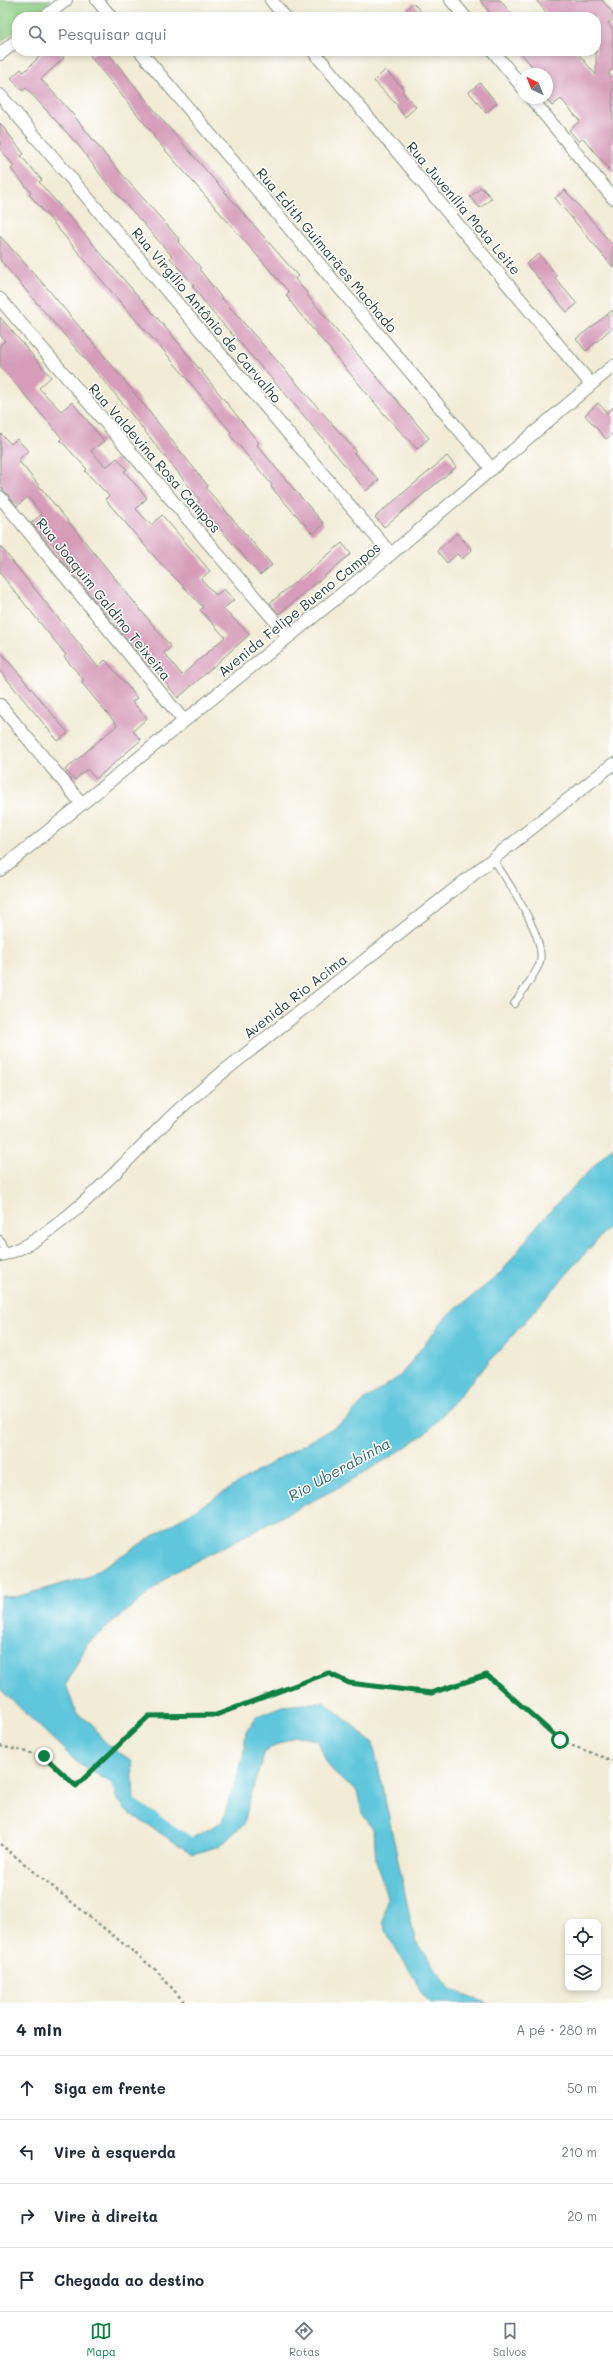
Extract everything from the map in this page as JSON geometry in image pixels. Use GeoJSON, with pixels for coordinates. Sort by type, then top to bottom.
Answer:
{"type":"FeatureCollection","features":[{"type":"Feature","properties":{"kind":"street"},"geometry":{"type":"LineString","coordinates":[[51,12],[66,0]]}},
{"type":"Feature","properties":{"kind":"street"},"geometry":{"type":"LineString","coordinates":[[97,0],[107,12]]}},
{"type":"Feature","properties":{"kind":"street"},"geometry":{"type":"LineString","coordinates":[[271,0],[281,12]]}},
{"type":"Feature","properties":{"kind":"street"},"geometry":{"type":"LineString","coordinates":[[451,0],[461,12]]}},
{"type":"Feature","properties":{"kind":"street"},"geometry":{"type":"LineString","coordinates":[[0,54],[12,44]]}},
{"type":"Feature","properties":{"kind":"street","name":"Rua Edith Guimarães Machado"},"geometry":{"type":"LineString","coordinates":[[144,56],[492,469]]}},
{"type":"Feature","properties":{"kind":"street","name":"Rua Juvenília Mota Leite"},"geometry":{"type":"LineString","coordinates":[[317,56],[591,384]]}},
{"type":"Feature","properties":{"kind":"street"},"geometry":{"type":"LineString","coordinates":[[497,56],[517,81]]}},
{"type":"Feature","properties":{"kind":"street","name":"Rua Virgílio Antônio de Carvalho"},"geometry":{"type":"LineString","coordinates":[[0,95],[391,554]]}},
{"type":"Feature","properties":{"kind":"street"},"geometry":{"type":"LineString","coordinates":[[536,104],[613,198]]}},
{"type":"Feature","properties":{"kind":"street","name":"Rua Valdevina Rosa Campos"},"geometry":{"type":"LineString","coordinates":[[0,299],[288,636]]}},
{"type":"Feature","properties":{"kind":"street","name":"Avenida Felipe Bueno Campos"},"geometry":{"type":"LineString","coordinates":[[0,870],[391,554],[613,366]]}},
{"type":"Feature","properties":{"kind":"street","name":"Rua Joaquim Galdino Teixeira"},"geometry":{"type":"LineString","coordinates":[[0,497],[184,721]]}},
{"type":"Feature","properties":{"kind":"street"},"geometry":{"type":"LineString","coordinates":[[0,705],[82,804]]}},
{"type":"Feature","properties":{"kind":"street","name":"Avenida Rio Acima"},"geometry":{"type":"LineString","coordinates":[[3,1254],[51,1229],[81,1204],[175,1113],[223,1072],[613,764]]}},
{"type":"Feature","properties":{"kind":"lane"},"geometry":{"type":"LineString","coordinates":[[493,859],[532,923],[539,944],[540,962],[514,1004]]}},
{"type":"Feature","properties":{"kind":"lane"},"geometry":{"type":"LineString","coordinates":[[0,1239],[3,1254]]}},
{"type":"Feature","properties":{"kind":"path"},"geometry":{"type":"LineString","coordinates":[[0,1746],[44,1756],[76,1786],[149,1716],[216,1715],[328,1673],[349,1683],[431,1693],[487,1675],[560,1740],[613,1761]]}},
{"type":"Feature","properties":{"kind":"path"},"geometry":{"type":"LineString","coordinates":[[0,1844],[158,1971],[185,2003]]}},
{"type":"Feature","properties":{"kind":"green space"},"geometry":{"type":"Polygon","coordinates":[[[0,0],[51,0],[37,12],[12,12],[12,33],[0,43],[0,0]]]}},
{"type":"Feature","properties":{"kind":"water","name":"Rio Uberabinha"},"geometry":{"type":"Polygon","coordinates":[[[613,1146],[613,1222],[426,1433],[392,1456],[343,1485],[173,1573],[88,1643],[66,1684],[76,1713],[91,1723],[105,1743],[132,1761],[134,1802],[190,1839],[222,1822],[243,1759],[246,1732],[257,1716],[282,1706],[325,1702],[373,1743],[415,1940],[450,1989],[487,2003],[430,2003],[420,1991],[414,1977],[389,1938],[383,1922],[387,1897],[376,1861],[374,1831],[362,1813],[357,1791],[336,1775],[332,1770],[318,1740],[295,1736],[265,1751],[250,1798],[244,1824],[219,1846],[193,1854],[129,1813],[116,1798],[113,1784],[79,1764],[0,1689],[0,1596],[16,1597],[87,1577],[266,1466],[345,1421],[366,1399],[400,1376],[445,1318],[500,1274],[540,1222],[613,1146]]]}},
{"type":"Feature","properties":{"kind":"building"},"geometry":{"type":"Polygon","coordinates":[[[480,0],[500,0],[510,12],[489,12],[480,0]]]}},
{"type":"Feature","properties":{"kind":"building"},"geometry":{"type":"Polygon","coordinates":[[[536,0],[602,0],[613,13],[613,19],[608,23],[613,30],[613,69],[608,73],[613,79],[613,174],[583,138],[579,142],[569,130],[580,121],[561,99],[552,106],[550,104],[553,104],[553,68],[534,68],[523,56],[580,56],[596,75],[596,56],[601,56],[601,12],[546,12],[536,0]]]}},
{"type":"Feature","properties":{"kind":"building"},"geometry":{"type":"Polygon","coordinates":[[[413,3],[421,12],[403,12],[413,3]]]}},
{"type":"Feature","properties":{"kind":"building"},"geometry":{"type":"Polygon","coordinates":[[[40,56],[62,56],[64,58],[41,79],[180,240],[178,242],[201,268],[199,269],[221,297],[356,451],[354,453],[379,480],[366,491],[290,399],[213,313],[192,286],[194,285],[170,258],[172,256],[103,178],[79,146],[26,88],[23,91],[11,78],[21,69],[24,72],[40,56]]]}},
{"type":"Feature","properties":{"kind":"building"},"geometry":{"type":"Polygon","coordinates":[[[90,56],[110,56],[164,122],[298,276],[295,279],[307,293],[306,294],[429,438],[417,449],[384,414],[296,309],[286,295],[289,292],[153,136],[154,135],[90,56]]]}},
{"type":"Feature","properties":{"kind":"building"},"geometry":{"type":"Polygon","coordinates":[[[385,70],[404,89],[402,91],[416,107],[405,117],[397,107],[398,106],[374,81],[385,70]]]}},
{"type":"Feature","properties":{"kind":"building"},"geometry":{"type":"Polygon","coordinates":[[[480,83],[497,103],[486,113],[469,92],[480,83]]]}},
{"type":"Feature","properties":{"kind":"building"},"geometry":{"type":"Polygon","coordinates":[[[0,123],[24,154],[21,156],[42,180],[39,182],[172,335],[259,443],[257,445],[324,524],[313,534],[271,487],[272,485],[229,434],[231,432],[164,351],[126,309],[29,194],[31,192],[11,169],[14,166],[0,149],[0,123]]]}},
{"type":"Feature","properties":{"kind":"building"},"geometry":{"type":"Polygon","coordinates":[[[481,187],[492,198],[480,208],[470,197],[481,187]]]}},
{"type":"Feature","properties":{"kind":"building"},"geometry":{"type":"Polygon","coordinates":[[[565,190],[613,245],[613,267],[555,198],[565,190]]]}},
{"type":"Feature","properties":{"kind":"building"},"geometry":{"type":"Polygon","coordinates":[[[0,236],[47,288],[124,380],[208,486],[206,488],[272,565],[260,575],[197,502],[200,500],[115,394],[0,260],[0,236]]]}},
{"type":"Feature","properties":{"kind":"building"},"geometry":{"type":"Polygon","coordinates":[[[539,254],[557,276],[555,278],[577,304],[567,312],[526,264],[539,254]]]}},
{"type":"Feature","properties":{"kind":"building"},"geometry":{"type":"Polygon","coordinates":[[[613,310],[613,327],[586,351],[576,339],[613,310]]]}},
{"type":"Feature","properties":{"kind":"building"},"geometry":{"type":"Polygon","coordinates":[[[0,317],[51,377],[39,388],[61,411],[72,402],[104,441],[91,451],[106,467],[117,458],[127,469],[124,471],[147,498],[136,509],[151,525],[162,515],[210,571],[201,579],[216,595],[224,589],[234,600],[223,609],[250,634],[178,698],[151,665],[149,667],[31,523],[42,514],[28,497],[17,506],[0,486],[0,433],[11,444],[17,439],[28,451],[18,460],[171,647],[164,653],[182,675],[225,637],[200,610],[203,607],[153,555],[105,499],[109,496],[85,471],[87,469],[60,440],[62,438],[0,366],[0,345],[5,341],[0,335],[0,317]]]}},
{"type":"Feature","properties":{"kind":"building"},"geometry":{"type":"Polygon","coordinates":[[[598,403],[607,413],[613,407],[613,433],[606,439],[585,415],[598,403]]]}},
{"type":"Feature","properties":{"kind":"building"},"geometry":{"type":"Polygon","coordinates":[[[447,456],[456,467],[384,527],[375,517],[447,456]]]}},
{"type":"Feature","properties":{"kind":"building"},"geometry":{"type":"Polygon","coordinates":[[[457,533],[472,550],[462,559],[457,554],[447,563],[437,551],[457,533]]]}},
{"type":"Feature","properties":{"kind":"building"},"geometry":{"type":"Polygon","coordinates":[[[342,543],[351,554],[279,614],[270,603],[342,543]]]}},
{"type":"Feature","properties":{"kind":"building"},"geometry":{"type":"Polygon","coordinates":[[[0,546],[98,667],[105,660],[115,671],[137,698],[132,702],[147,718],[133,731],[141,740],[96,779],[87,769],[75,780],[65,770],[117,725],[81,682],[84,680],[64,657],[66,655],[0,573],[0,546]]]}},
{"type":"Feature","properties":{"kind":"building"},"geometry":{"type":"Polygon","coordinates":[[[0,651],[68,733],[58,741],[0,671],[0,651]]]}},
{"type":"Feature","properties":{"kind":"waterway"},"geometry":{"type":"LineString","coordinates":[[131,1798],[134,1802],[195,1842]]}},
{"type":"Feature","properties":{"kind":"route"},"geometry":{"type":"LineString","coordinates":[[44,1756],[76,1786],[149,1716],[216,1715],[328,1673],[349,1683],[431,1693],[487,1675],[560,1740]]}}]}
